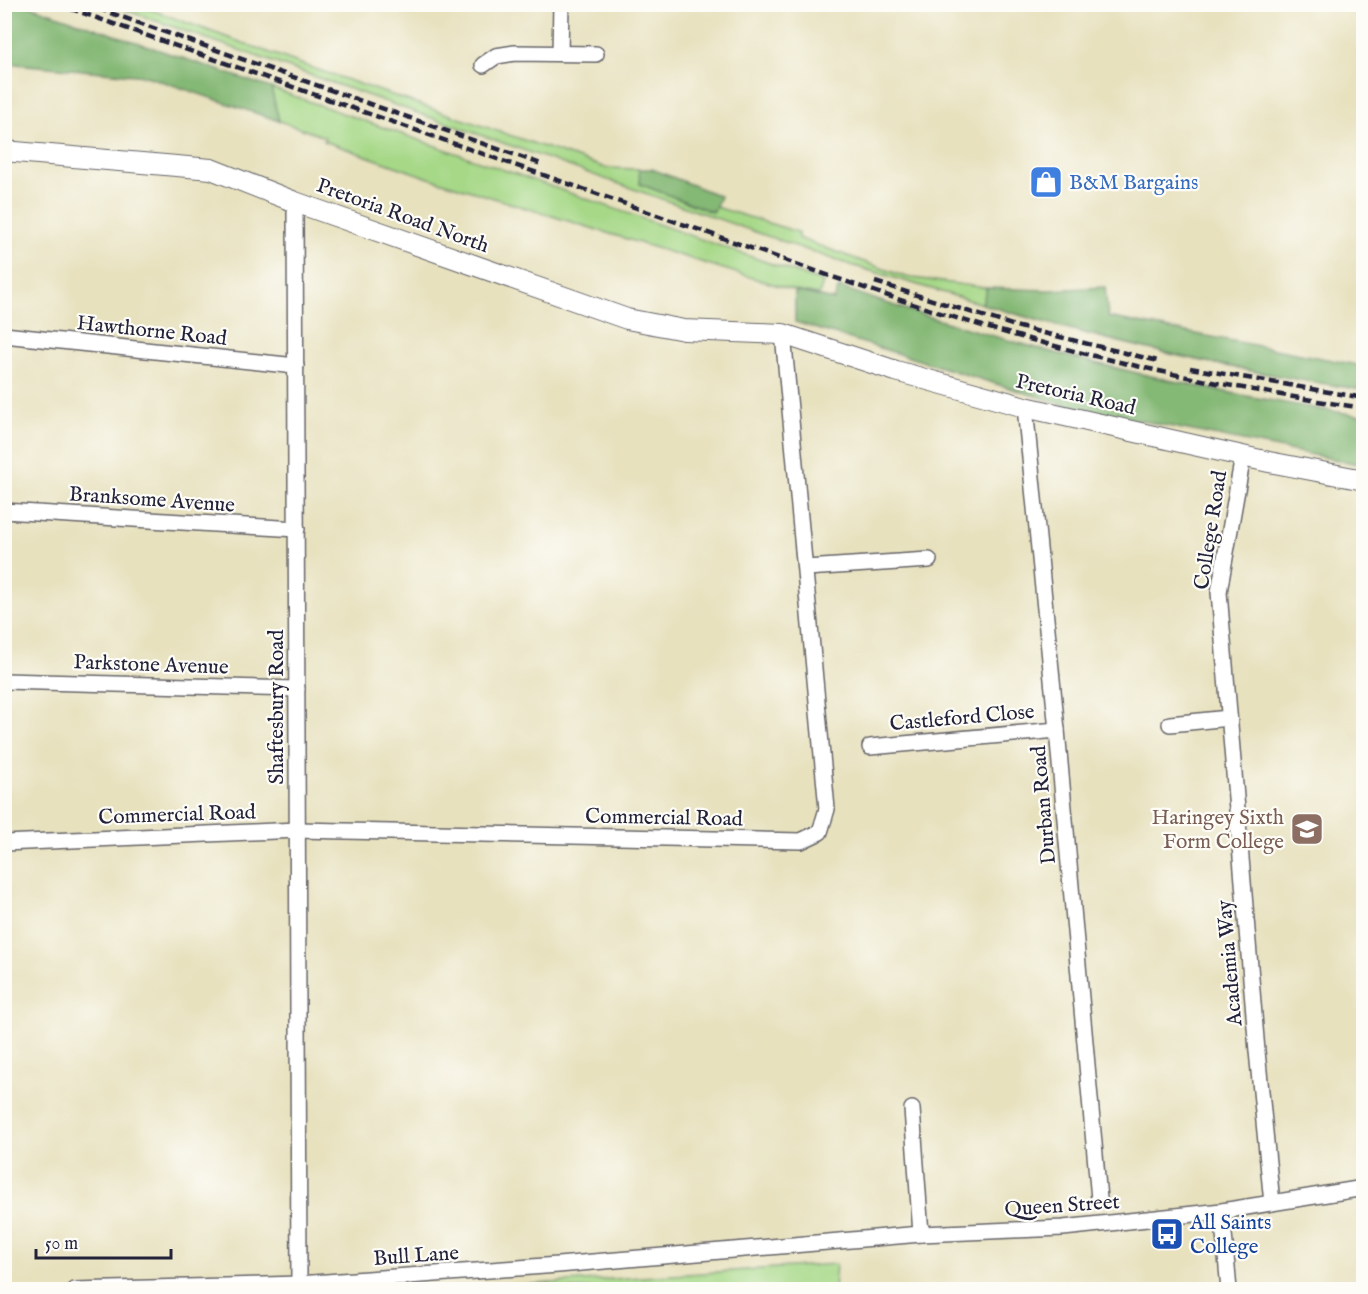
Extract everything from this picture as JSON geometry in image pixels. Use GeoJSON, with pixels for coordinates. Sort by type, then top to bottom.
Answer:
{"type":"FeatureCollection","features":[{"type":"Feature","properties":{"kind":"street"},"geometry":{"type":"LineString","coordinates":[[560,53],[561,4]]}},
{"type":"Feature","properties":{"kind":"street"},"geometry":{"type":"LineString","coordinates":[[483,65],[496,56],[515,53],[596,54]]}},
{"type":"Feature","properties":{"kind":"street","name":"Pretoria Road North"},"geometry":{"type":"LineString","coordinates":[[4,151],[211,169],[296,202],[627,319],[684,330],[783,334]]}},
{"type":"Feature","properties":{"kind":"street","name":"Shaftesbury Road"},"geometry":{"type":"LineString","coordinates":[[296,202],[299,1284]]}},
{"type":"Feature","properties":{"kind":"street","name":"Pretoria Road"},"geometry":{"type":"LineString","coordinates":[[783,334],[896,371],[1025,407],[1243,456],[1364,480]]}},
{"type":"Feature","properties":{"kind":"street","name":"Commercial Road"},"geometry":{"type":"LineString","coordinates":[[4,843],[298,830],[801,841],[820,832],[827,809],[783,334]]}},
{"type":"Feature","properties":{"kind":"street","name":"Hawthorne Road"},"geometry":{"type":"LineString","coordinates":[[4,335],[296,366]]}},
{"type":"Feature","properties":{"kind":"street","name":"Durban Road"},"geometry":{"type":"LineString","coordinates":[[1025,407],[1057,730],[1099,1199]]}},
{"type":"Feature","properties":{"kind":"street","name":"College Road"},"geometry":{"type":"LineString","coordinates":[[1229,718],[1219,592],[1243,456]]}},
{"type":"Feature","properties":{"kind":"street","name":"Branksome Avenue"},"geometry":{"type":"LineString","coordinates":[[4,511],[297,529]]}},
{"type":"Feature","properties":{"kind":"street"},"geometry":{"type":"LineString","coordinates":[[806,568],[928,560]]}},
{"type":"Feature","properties":{"kind":"street","name":"Parkstone Avenue"},"geometry":{"type":"LineString","coordinates":[[4,681],[297,689]]}},
{"type":"Feature","properties":{"kind":"street"},"geometry":{"type":"LineString","coordinates":[[1170,724],[1229,718]]}},
{"type":"Feature","properties":{"kind":"street","name":"Academia Way"},"geometry":{"type":"LineString","coordinates":[[1229,718],[1272,1203]]}},
{"type":"Feature","properties":{"kind":"street","name":"Castleford Close"},"geometry":{"type":"LineString","coordinates":[[870,747],[1057,730]]}},
{"type":"Feature","properties":{"kind":"street"},"geometry":{"type":"LineString","coordinates":[[912,1109],[921,1234]]}},
{"type":"Feature","properties":{"kind":"street","name":"Queen Street"},"geometry":{"type":"LineString","coordinates":[[761,1246],[921,1234],[1063,1228],[1221,1211],[1364,1188]]}},
{"type":"Feature","properties":{"kind":"street"},"geometry":{"type":"LineString","coordinates":[[1221,1211],[1229,1290]]}},
{"type":"Feature","properties":{"kind":"street","name":"Bull Lane"},"geometry":{"type":"LineString","coordinates":[[74,1290],[299,1284],[558,1265],[761,1246]]}},
{"type":"Feature","properties":{"kind":"green space"},"geometry":{"type":"Polygon","coordinates":[[[4,5],[27,5],[271,88],[279,121],[146,76],[5,63],[4,5]]]}},
{"type":"Feature","properties":{"kind":"green space"},"geometry":{"type":"Polygon","coordinates":[[[111,5],[138,5],[304,65],[606,168],[639,169],[640,184],[712,212],[716,207],[798,232],[798,238],[906,277],[987,288],[982,304],[838,261],[111,5]]]}},
{"type":"Feature","properties":{"kind":"green space"},"geometry":{"type":"Polygon","coordinates":[[[271,88],[823,282],[819,295],[795,291],[429,178],[324,141],[325,137],[279,121],[271,88]]]}},
{"type":"Feature","properties":{"kind":"green space"},"geometry":{"type":"Polygon","coordinates":[[[639,169],[652,169],[720,196],[716,207],[712,212],[640,184],[639,169]]]}},
{"type":"Feature","properties":{"kind":"green space"},"geometry":{"type":"Polygon","coordinates":[[[839,287],[968,329],[1098,364],[1230,393],[1363,416],[1363,465],[1068,406],[795,322],[795,291],[834,300],[839,287]]]}},
{"type":"Feature","properties":{"kind":"green space"},"geometry":{"type":"Polygon","coordinates":[[[1105,287],[1108,317],[1363,366],[1363,390],[1267,374],[1171,354],[1076,331],[982,304],[987,288],[1050,290],[1105,287]]]}},
{"type":"Feature","properties":{"kind":"green space"},"geometry":{"type":"Polygon","coordinates":[[[836,1264],[834,1289],[463,1289],[836,1264]]]}},
{"type":"Feature","properties":{"kind":"railway"},"geometry":{"type":"LineString","coordinates":[[57,4],[853,284],[953,317],[1057,347],[1144,368],[1232,386],[1364,408]]}},
{"type":"Feature","properties":{"kind":"railway"},"geometry":{"type":"LineString","coordinates":[[85,4],[541,164]]}},
{"type":"Feature","properties":{"kind":"railway"},"geometry":{"type":"LineString","coordinates":[[875,282],[1015,326],[1158,361]]}},
{"type":"Feature","properties":{"kind":"railway"},"geometry":{"type":"LineString","coordinates":[[1190,368],[1364,398]]}},
{"type":"Feature","properties":{"kind":"place","name":"B&M Bargains"},"geometry":{"type":"Point","coordinates":[1046,182]}},
{"type":"Feature","properties":{"kind":"place","name":"Haringey Sixth Form College"},"geometry":{"type":"Point","coordinates":[1307,829]}},
{"type":"Feature","properties":{"kind":"place","name":"All Saints College"},"geometry":{"type":"Point","coordinates":[1167,1234]}}]}
